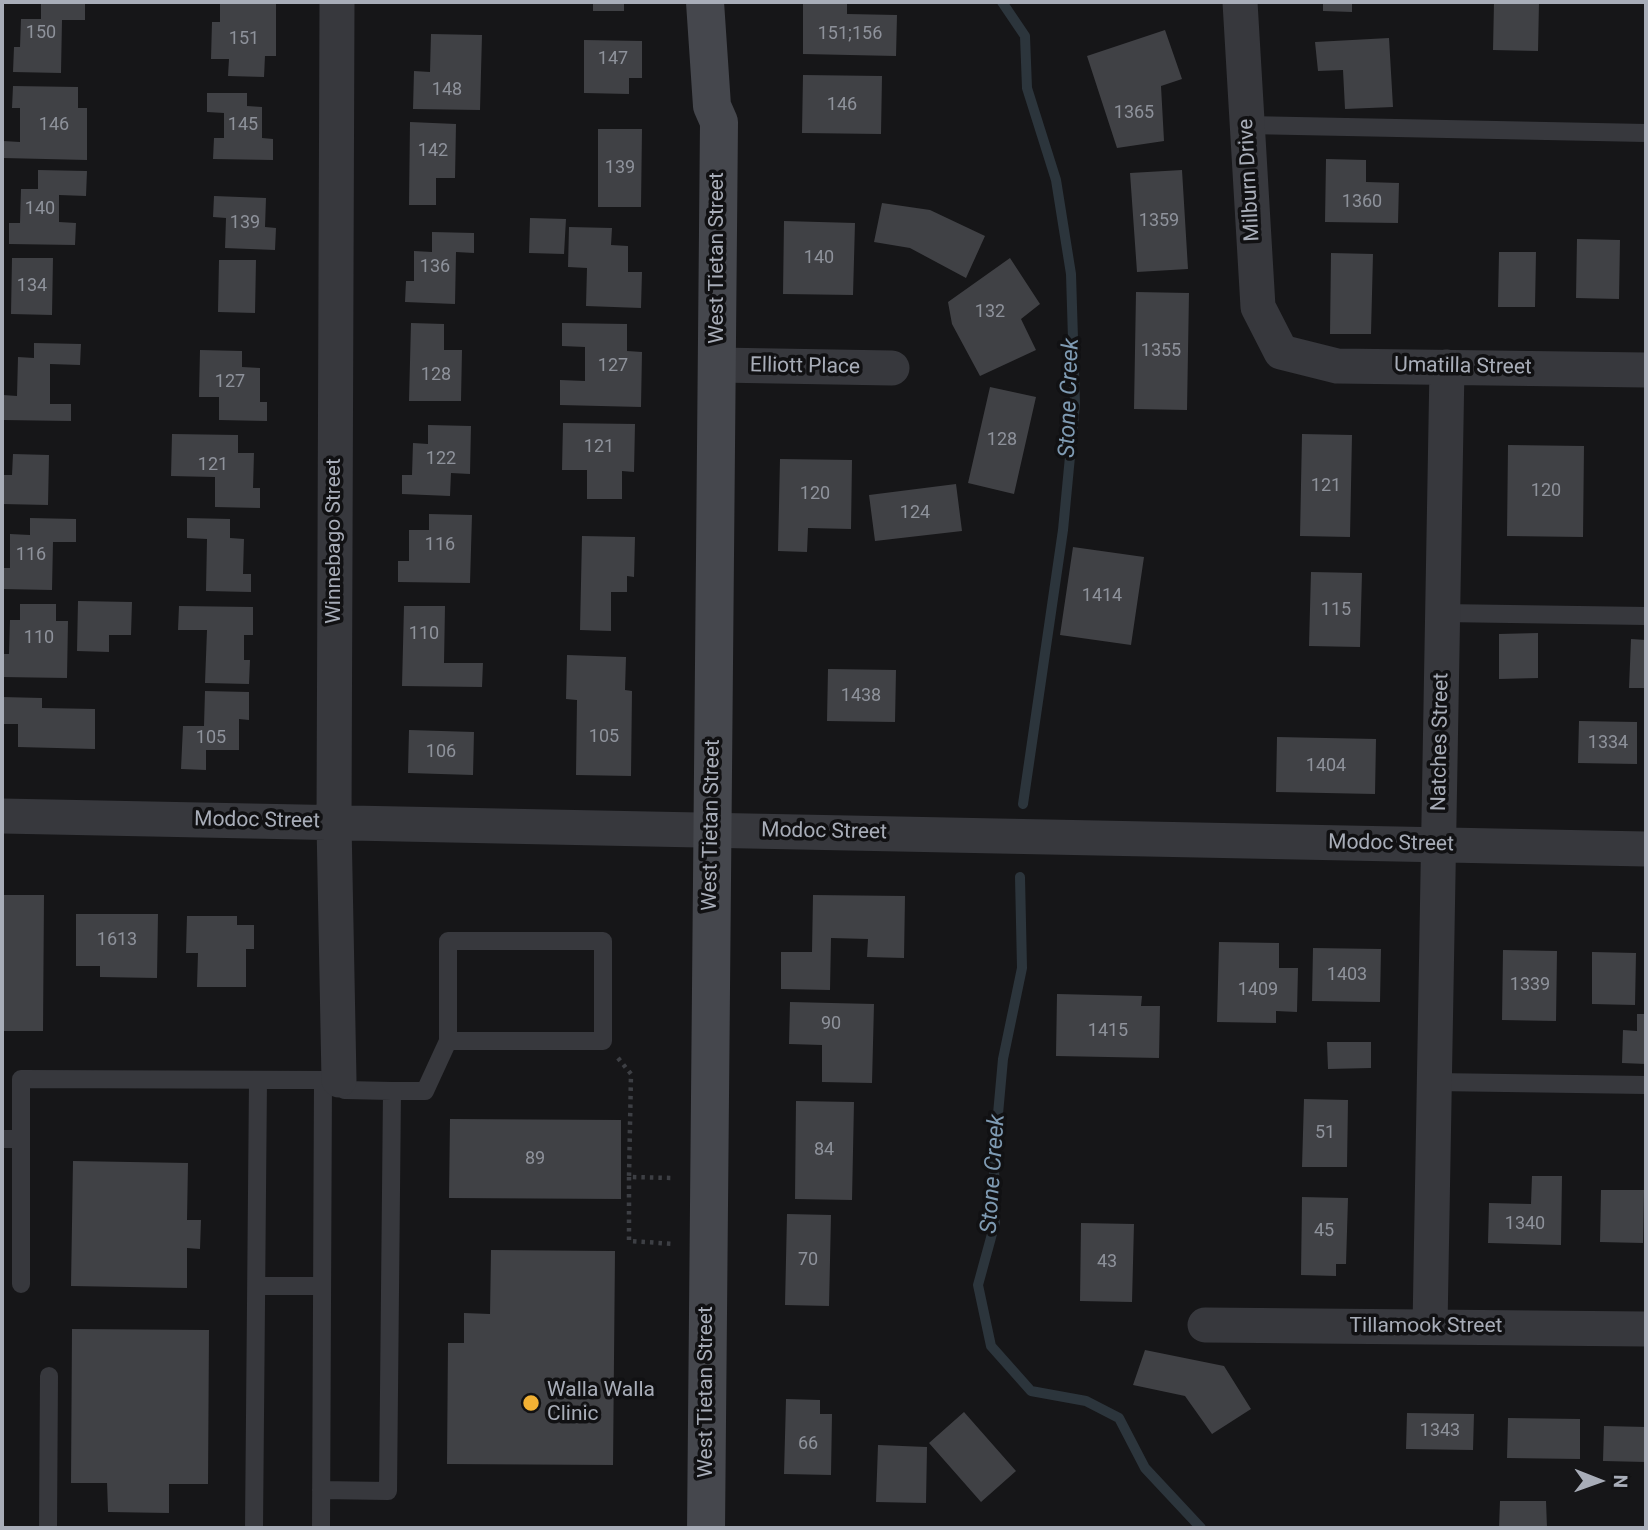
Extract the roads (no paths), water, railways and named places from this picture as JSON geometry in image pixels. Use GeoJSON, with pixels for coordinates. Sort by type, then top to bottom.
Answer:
{"type":"FeatureCollection","features":[{"type":"Feature","properties":{"kind":"main road","name":"West Tietan Street"},"geometry":{"type":"LineString","coordinates":[[705,2],[712,106],[719,122],[706,1528]]}},
{"type":"Feature","properties":{"kind":"main road","name":"West Tietan Street"},"geometry":{"type":"LineString","coordinates":[[719,122],[729,105],[733,56],[730,2]]}},
{"type":"Feature","properties":{"kind":"street","name":"Winnebago Street"},"geometry":{"type":"LineString","coordinates":[[331,1080],[337,2]]}},
{"type":"Feature","properties":{"kind":"street","name":"Milburn Drive"},"geometry":{"type":"LineString","coordinates":[[1240,2],[1258,307],[1281,352]]}},
{"type":"Feature","properties":{"kind":"street","name":"Umatilla Street"},"geometry":{"type":"LineString","coordinates":[[1281,352],[1337,366],[1646,370]]}},
{"type":"Feature","properties":{"kind":"street","name":"Elliott Place"},"geometry":{"type":"LineString","coordinates":[[718,365],[892,368]]}},
{"type":"Feature","properties":{"kind":"street","name":"Natches Street"},"geometry":{"type":"LineString","coordinates":[[1430,1327],[1447,367]]}},
{"type":"Feature","properties":{"kind":"street","name":"Modoc Street"},"geometry":{"type":"LineString","coordinates":[[2,816],[1646,849]]}},
{"type":"Feature","properties":{"kind":"street","name":"Tillamook Street"},"geometry":{"type":"LineString","coordinates":[[1205,1325],[1646,1329]]}},
{"type":"Feature","properties":{"kind":"lane"},"geometry":{"type":"LineString","coordinates":[[1247,125],[1646,133]]}},
{"type":"Feature","properties":{"kind":"lane"},"geometry":{"type":"LineString","coordinates":[[1443,613],[1646,616]]}},
{"type":"Feature","properties":{"kind":"lane"},"geometry":{"type":"LineString","coordinates":[[21,1284],[21,1079],[331,1080],[345,1090],[425,1091],[448,1041],[449,941],[603,941],[603,1041],[448,1041]]}},
{"type":"Feature","properties":{"kind":"lane"},"geometry":{"type":"LineString","coordinates":[[254,1528],[258,1080]]}},
{"type":"Feature","properties":{"kind":"lane"},"geometry":{"type":"LineString","coordinates":[[321,1528],[322,1286],[331,1080]]}},
{"type":"Feature","properties":{"kind":"lane"},"geometry":{"type":"LineString","coordinates":[[1435,1082],[1646,1084]]}},
{"type":"Feature","properties":{"kind":"lane"},"geometry":{"type":"LineString","coordinates":[[321,1490],[388,1491],[393,1091]]}},
{"type":"Feature","properties":{"kind":"lane"},"geometry":{"type":"LineString","coordinates":[[2,1139],[21,1139]]}},
{"type":"Feature","properties":{"kind":"lane"},"geometry":{"type":"LineString","coordinates":[[257,1286],[322,1286]]}},
{"type":"Feature","properties":{"kind":"lane"},"geometry":{"type":"LineString","coordinates":[[48,1528],[49,1376]]}},
{"type":"Feature","properties":{"kind":"waterway","name":"Stone Creek"},"geometry":{"type":"LineString","coordinates":[[1002,2],[1025,36],[1027,88],[1056,180],[1071,274],[1075,404],[1063,530],[1023,804]]}},
{"type":"Feature","properties":{"kind":"waterway","name":"Stone Creek"},"geometry":{"type":"LineString","coordinates":[[1020,877],[1022,968],[1003,1059],[994,1158],[995,1223],[978,1285],[991,1346],[1031,1391],[1086,1401],[1119,1418],[1145,1468],[1201,1528]]}},
{"type":"Feature","properties":{"kind":"place","name":"Walla Walla Clinic"},"geometry":{"type":"Point","coordinates":[531,1403]}}]}
